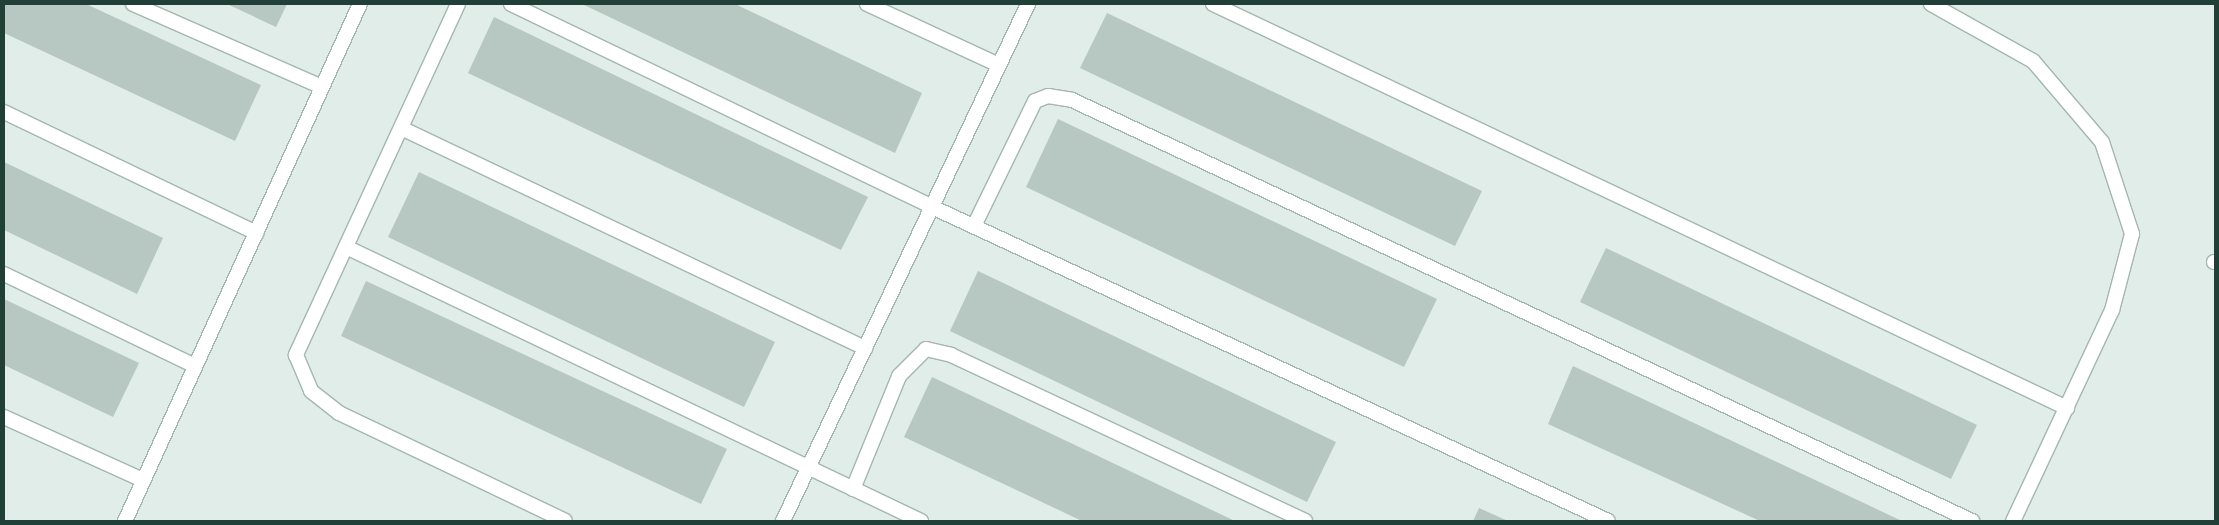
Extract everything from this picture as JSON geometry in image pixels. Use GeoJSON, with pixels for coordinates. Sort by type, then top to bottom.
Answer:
{"type":"FeatureCollection","features":[{"type":"Feature","properties":{"kind":"lane"},"geometry":{"type":"LineString","coordinates":[[133,4],[322,87]]}},
{"type":"Feature","properties":{"kind":"lane"},"geometry":{"type":"LineString","coordinates":[[125,521],[360,4]]}},
{"type":"Feature","properties":{"kind":"lane"},"geometry":{"type":"LineString","coordinates":[[458,4],[296,356],[311,391],[339,413],[565,521]]}},
{"type":"Feature","properties":{"kind":"lane"},"geometry":{"type":"LineString","coordinates":[[512,4],[974,226],[1608,521]]}},
{"type":"Feature","properties":{"kind":"lane"},"geometry":{"type":"LineString","coordinates":[[867,4],[999,66]]}},
{"type":"Feature","properties":{"kind":"lane"},"geometry":{"type":"LineString","coordinates":[[783,521],[1028,4]]}},
{"type":"Feature","properties":{"kind":"lane"},"geometry":{"type":"LineString","coordinates":[[1213,4],[2067,408]]}},
{"type":"Feature","properties":{"kind":"lane"},"geometry":{"type":"LineString","coordinates":[[1931,4],[2033,60],[2102,142],[2132,234],[2112,310],[2013,521]]}},
{"type":"Feature","properties":{"kind":"lane"},"geometry":{"type":"LineString","coordinates":[[974,226],[1035,101],[1048,96],[1072,100],[1972,521]]}},
{"type":"Feature","properties":{"kind":"lane"},"geometry":{"type":"LineString","coordinates":[[4,112],[256,232]]}},
{"type":"Feature","properties":{"kind":"lane"},"geometry":{"type":"LineString","coordinates":[[401,128],[865,348]]}},
{"type":"Feature","properties":{"kind":"lane"},"geometry":{"type":"LineString","coordinates":[[346,247],[921,521]]}},
{"type":"Feature","properties":{"kind":"lane"},"geometry":{"type":"LineString","coordinates":[[4,274],[195,366]]}},
{"type":"Feature","properties":{"kind":"lane"},"geometry":{"type":"LineString","coordinates":[[853,489],[899,376],[926,349],[952,355],[1305,521]]}},
{"type":"Feature","properties":{"kind":"lane"},"geometry":{"type":"LineString","coordinates":[[4,417],[144,480]]}},
{"type":"Feature","properties":{"kind":"building"},"geometry":{"type":"Polygon","coordinates":[[[4,4],[86,4],[261,85],[235,141],[4,33],[4,4]]]}},
{"type":"Feature","properties":{"kind":"building"},"geometry":{"type":"Polygon","coordinates":[[[227,4],[287,4],[276,27],[227,4]]]}},
{"type":"Feature","properties":{"kind":"building"},"geometry":{"type":"Polygon","coordinates":[[[582,4],[735,4],[922,93],[895,153],[582,4]]]}},
{"type":"Feature","properties":{"kind":"building"},"geometry":{"type":"Polygon","coordinates":[[[1107,13],[1482,191],[1455,246],[1080,68],[1107,13]]]}},
{"type":"Feature","properties":{"kind":"building"},"geometry":{"type":"Polygon","coordinates":[[[494,17],[868,197],[841,250],[468,73],[494,17]]]}},
{"type":"Feature","properties":{"kind":"building"},"geometry":{"type":"Polygon","coordinates":[[[1058,119],[1437,299],[1404,367],[1026,187],[1058,119]]]}},
{"type":"Feature","properties":{"kind":"building"},"geometry":{"type":"Polygon","coordinates":[[[4,162],[163,238],[137,294],[4,230],[4,162]]]}},
{"type":"Feature","properties":{"kind":"building"},"geometry":{"type":"Polygon","coordinates":[[[419,172],[775,342],[744,407],[388,237],[419,172]]]}},
{"type":"Feature","properties":{"kind":"building"},"geometry":{"type":"Polygon","coordinates":[[[1606,248],[1977,425],[1951,479],[1580,302],[1606,248]]]}},
{"type":"Feature","properties":{"kind":"building"},"geometry":{"type":"Polygon","coordinates":[[[978,271],[1336,442],[1307,502],[950,331],[978,271]]]}},
{"type":"Feature","properties":{"kind":"building"},"geometry":{"type":"Polygon","coordinates":[[[366,281],[727,449],[701,504],[341,336],[366,281]]]}},
{"type":"Feature","properties":{"kind":"building"},"geometry":{"type":"Polygon","coordinates":[[[4,299],[139,363],[113,417],[4,365],[4,299]]]}},
{"type":"Feature","properties":{"kind":"building"},"geometry":{"type":"Polygon","coordinates":[[[1573,366],[1902,521],[1760,521],[1548,424],[1573,366]]]}},
{"type":"Feature","properties":{"kind":"building"},"geometry":{"type":"Polygon","coordinates":[[[932,377],[1235,521],[1082,521],[904,437],[932,377]]]}},
{"type":"Feature","properties":{"kind":"building"},"geometry":{"type":"Polygon","coordinates":[[[1479,508],[1508,521],[1473,521],[1479,508]]]}}]}
